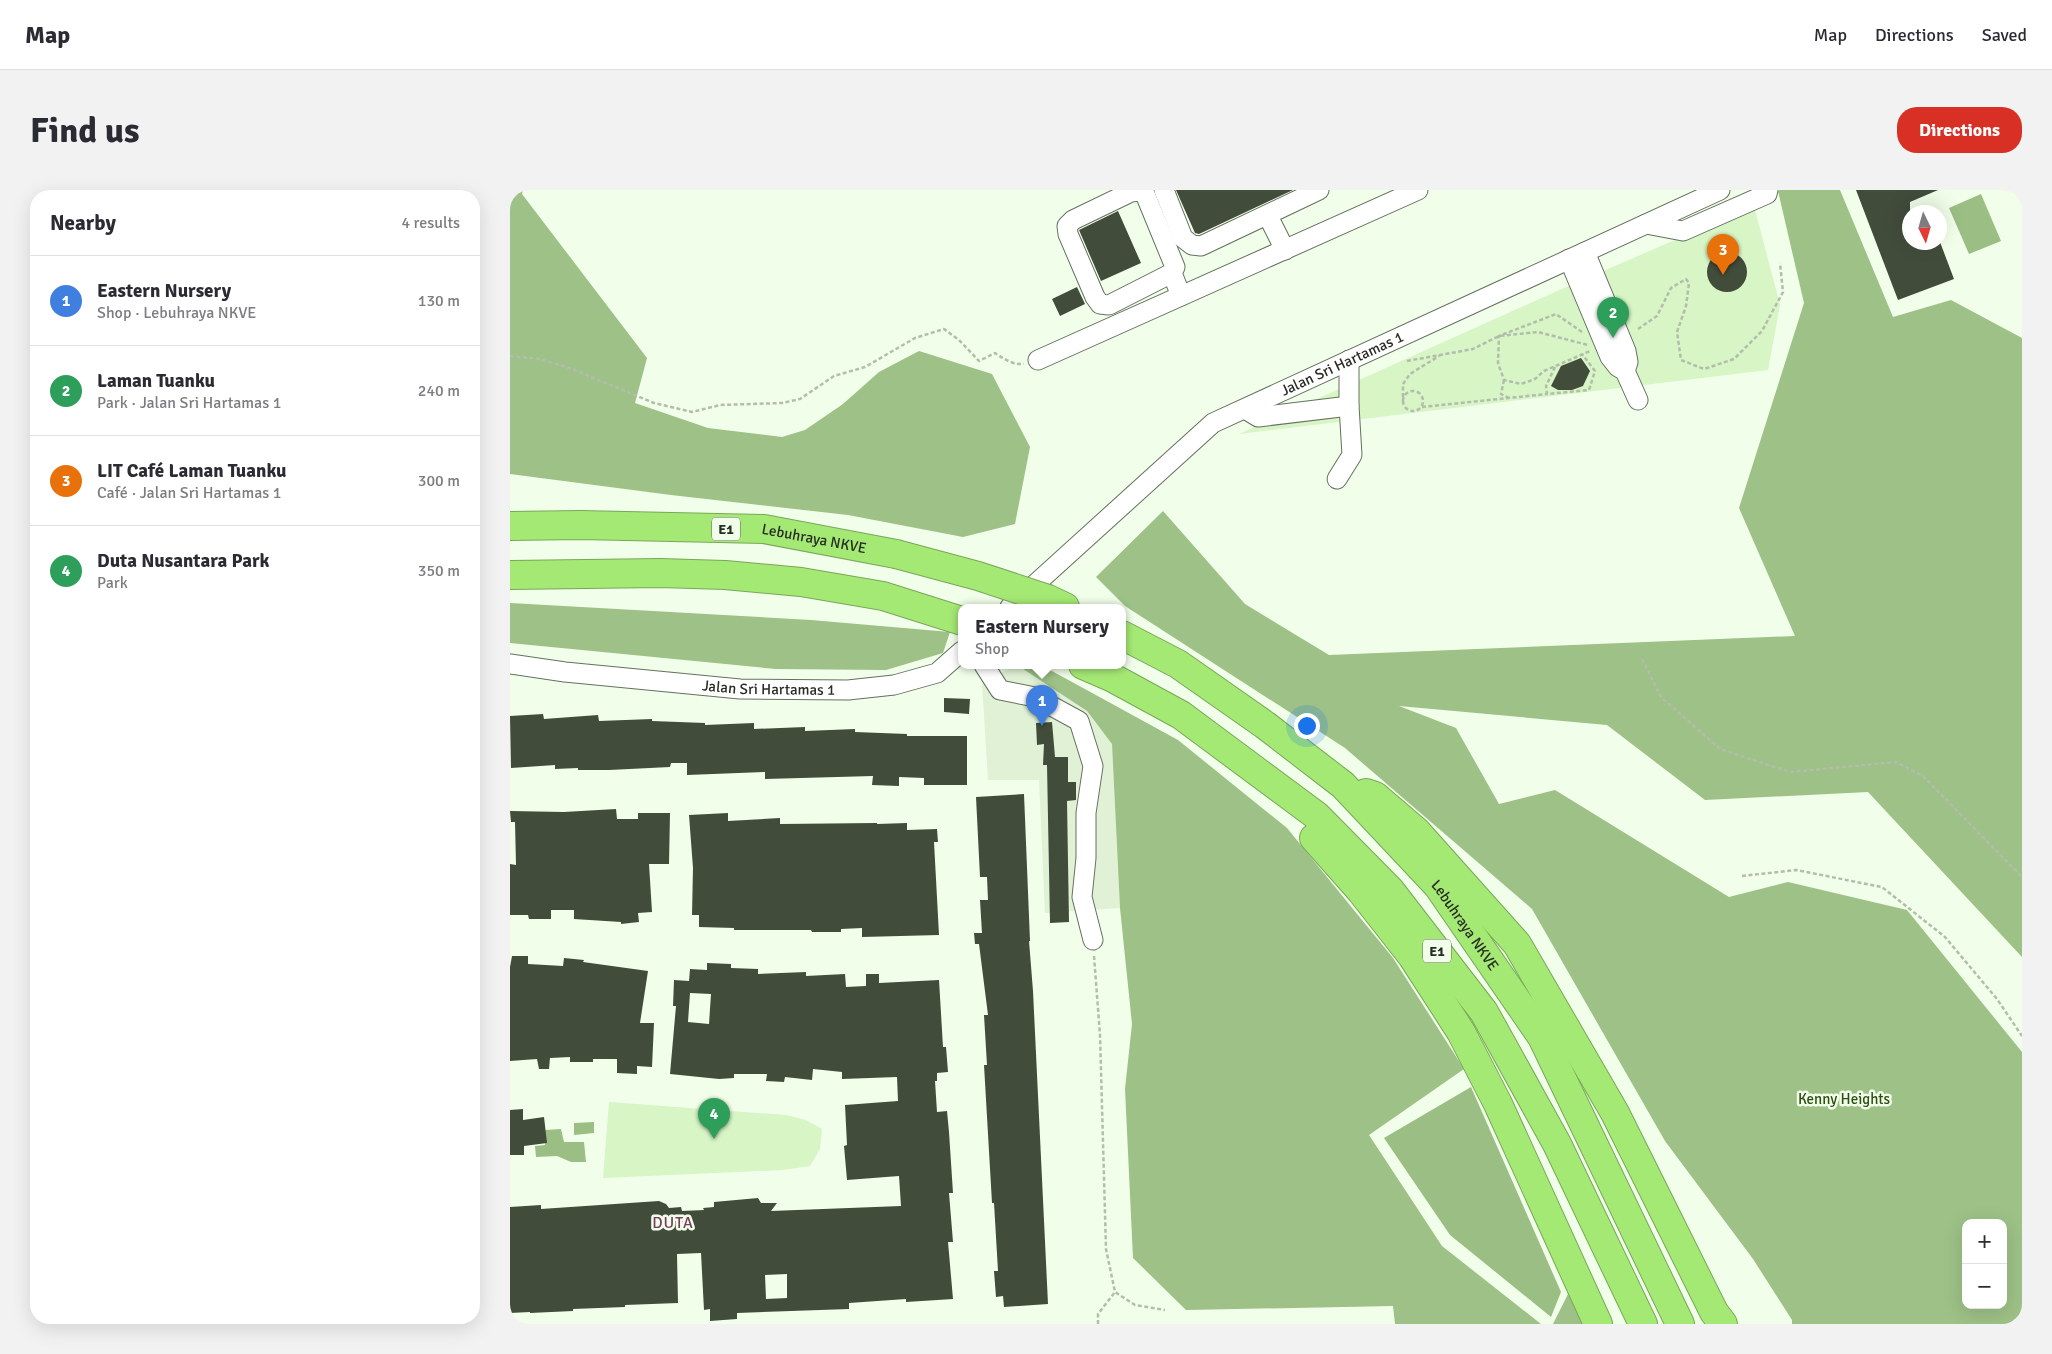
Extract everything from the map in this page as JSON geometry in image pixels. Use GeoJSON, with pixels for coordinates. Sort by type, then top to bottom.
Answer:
{"type":"FeatureCollection","features":[{"type":"Feature","properties":{"kind":"highway"},"geometry":{"type":"LineString","coordinates":[[510,520],[554,525]]}},
{"type":"Feature","properties":{"kind":"highway"},"geometry":{"type":"LineString","coordinates":[[510,526],[554,525]]}},
{"type":"Feature","properties":{"kind":"highway","name":"Lebuhraya NKVE"},"geometry":{"type":"LineString","coordinates":[[554,525],[764,530],[896,554],[978,576],[1059,604]]}},
{"type":"Feature","properties":{"kind":"highway"},"geometry":{"type":"LineString","coordinates":[[510,576],[660,573],[802,582],[882,596],[958,620]]}},
{"type":"Feature","properties":{"kind":"highway","name":"Lebuhraya NKVE"},"geometry":{"type":"LineString","coordinates":[[1126,636],[1178,664],[1265,725],[1343,786],[1438,886],[1542,1037],[1680,1324]]}},
{"type":"Feature","properties":{"kind":"highway","name":"E1"},"geometry":{"type":"LineString","coordinates":[[1092,669],[1113,678],[1181,716],[1277,786],[1317,816],[1390,890],[1484,1012],[1557,1144],[1643,1324]]}},
{"type":"Feature","properties":{"kind":"highway"},"geometry":{"type":"LineString","coordinates":[[1277,786],[1283,804],[1367,898],[1412,956],[1461,1032],[1498,1104],[1598,1324]]}},
{"type":"Feature","properties":{"kind":"highway"},"geometry":{"type":"LineString","coordinates":[[1343,786],[1375,796],[1417,832],[1517,944],[1615,1113],[1714,1312],[1724,1324]]}},
{"type":"Feature","properties":{"kind":"street"},"geometry":{"type":"LineString","coordinates":[[1164,190],[1183,238],[1192,245],[1201,246],[1268,216],[1319,190]]}},
{"type":"Feature","properties":{"kind":"street"},"geometry":{"type":"LineString","coordinates":[[1038,360],[1418,190]]}},
{"type":"Feature","properties":{"kind":"street","name":"Jalan Sri Hartamas 1"},"geometry":{"type":"LineString","coordinates":[[1013,604],[1213,423],[1720,190]]}},
{"type":"Feature","properties":{"kind":"street"},"geometry":{"type":"LineString","coordinates":[[1646,224],[1683,231],[1767,194],[1768,190]]}},
{"type":"Feature","properties":{"kind":"street"},"geometry":{"type":"LineString","coordinates":[[1172,273],[1109,305],[1100,304],[1095,297],[1068,234],[1067,226],[1073,220],[1131,192],[1139,191],[1145,194],[1175,267],[1172,273],[1181,296]]}},
{"type":"Feature","properties":{"kind":"street"},"geometry":{"type":"LineString","coordinates":[[1268,216],[1285,250]]}},
{"type":"Feature","properties":{"kind":"street"},"geometry":{"type":"LineString","coordinates":[[1577,255],[1610,357],[1618,367],[1625,371],[1638,400]]}},
{"type":"Feature","properties":{"kind":"street"},"geometry":{"type":"LineString","coordinates":[[1337,479],[1352,454],[1349,406],[1350,360]]}},
{"type":"Feature","properties":{"kind":"street"},"geometry":{"type":"LineString","coordinates":[[1245,408],[1258,417],[1349,406]]}},
{"type":"Feature","properties":{"kind":"street","name":"Jalan Sri Hartamas 1"},"geometry":{"type":"LineString","coordinates":[[510,664],[565,672],[740,689],[848,690],[894,685],[937,673],[958,655]]}},
{"type":"Feature","properties":{"kind":"street"},"geometry":{"type":"LineString","coordinates":[[987,669],[1000,690],[1034,697],[1079,721],[1093,766],[1086,813],[1086,858],[1082,897],[1093,940]]}},
{"type":"Feature","properties":{"kind":"street","name":"Jalan Sri Hartamas 1"},"geometry":{"type":"LineString","coordinates":[[510,677],[565,672]]}},
{"type":"Feature","properties":{"kind":"path"},"geometry":{"type":"LineString","coordinates":[[1638,329],[1657,316],[1671,288],[1686,279],[1688,282],[1686,306],[1677,332],[1681,360],[1704,369],[1734,359],[1762,331],[1783,292],[1780,263]]}},
{"type":"Feature","properties":{"kind":"path"},"geometry":{"type":"LineString","coordinates":[[1407,361],[1473,349],[1499,336],[1556,314],[1578,328],[1585,335]]}},
{"type":"Feature","properties":{"kind":"path"},"geometry":{"type":"LineString","coordinates":[[510,356],[548,362],[572,369],[654,403],[692,412],[720,405],[782,403],[800,398],[834,376],[865,366],[915,338],[944,330],[959,340],[979,361],[994,353],[1007,361],[1020,364],[1038,360]]}},
{"type":"Feature","properties":{"kind":"path"},"geometry":{"type":"LineString","coordinates":[[1499,336],[1538,332],[1592,346]]}},
{"type":"Feature","properties":{"kind":"path"},"geometry":{"type":"LineString","coordinates":[[1499,336],[1498,363],[1504,380],[1502,394],[1510,398]]}},
{"type":"Feature","properties":{"kind":"path"},"geometry":{"type":"LineString","coordinates":[[1504,380],[1520,384],[1536,379],[1544,371],[1591,351]]}},
{"type":"Feature","properties":{"kind":"path"},"geometry":{"type":"LineString","coordinates":[[1440,355],[1410,374],[1403,384],[1404,406],[1409,411],[1416,411],[1422,407],[1589,390],[1595,371],[1582,354]]}},
{"type":"Feature","properties":{"kind":"path"},"geometry":{"type":"LineString","coordinates":[[1547,394],[1546,386],[1555,367]]}},
{"type":"Feature","properties":{"kind":"path"},"geometry":{"type":"LineString","coordinates":[[1403,400],[1409,392],[1416,391],[1423,398],[1422,407]]}},
{"type":"Feature","properties":{"kind":"path"},"geometry":{"type":"LineString","coordinates":[[1642,658],[1661,697],[1720,749],[1790,772],[1896,762],[1923,776],[2022,877]]}},
{"type":"Feature","properties":{"kind":"path"},"geometry":{"type":"LineString","coordinates":[[1742,876],[1796,870],[1882,887],[1945,937],[1997,998],[2022,1036]]}},
{"type":"Feature","properties":{"kind":"path"},"geometry":{"type":"LineString","coordinates":[[1093,940],[1100,1036],[1106,1249],[1115,1292],[1135,1305],[1165,1310]]}},
{"type":"Feature","properties":{"kind":"path"},"geometry":{"type":"LineString","coordinates":[[1098,1324],[1098,1314],[1115,1292]]}},
{"type":"Feature","properties":{"kind":"shaded area"},"geometry":{"type":"Polygon","coordinates":[[[1981,194],[2001,241],[1969,254],[1949,208],[1981,194]]]}},
{"type":"Feature","properties":{"kind":"shaded area"},"geometry":{"type":"Polygon","coordinates":[[[1754,206],[1780,305],[1768,370],[1239,434],[1566,287],[1754,206]]]}},
{"type":"Feature","properties":{"kind":"shaded area"},"geometry":{"type":"Polygon","coordinates":[[[1009,669],[1023,669],[1087,711],[1112,744],[1120,908],[1045,913],[1039,780],[988,780],[982,683],[1009,669]]]}},
{"type":"Feature","properties":{"kind":"shaded area"},"geometry":{"type":"Polygon","coordinates":[[[1471,1087],[1561,1292],[1551,1317],[1450,1235],[1384,1138],[1471,1087]]]}},
{"type":"Feature","properties":{"kind":"shaded area"},"geometry":{"type":"Polygon","coordinates":[[[609,1102],[786,1115],[806,1120],[822,1129],[820,1149],[810,1166],[783,1170],[603,1178],[609,1102]]]}},
{"type":"Feature","properties":{"kind":"shaded area"},"geometry":{"type":"Polygon","coordinates":[[[594,1122],[594,1133],[574,1135],[574,1123],[594,1122]]]}},
{"type":"Feature","properties":{"kind":"shaded area"},"geometry":{"type":"Polygon","coordinates":[[[561,1129],[564,1142],[584,1142],[586,1162],[571,1162],[557,1156],[536,1157],[535,1146],[545,1145],[545,1130],[561,1129]]]}},
{"type":"Feature","properties":{"kind":"green space"},"geometry":{"type":"Polygon","coordinates":[[[510,190],[523,190],[522,194],[647,358],[635,403],[708,428],[782,437],[805,430],[843,404],[879,372],[919,351],[992,374],[1030,447],[1015,524],[963,537],[848,515],[510,474],[510,190]]]}},
{"type":"Feature","properties":{"kind":"green space","name":"Kenny Heights"},"geometry":{"type":"Polygon","coordinates":[[[1840,190],[1893,317],[1951,300],[2022,338],[2022,957],[1868,792],[1705,800],[1607,725],[1399,706],[1456,728],[1499,804],[1555,790],[1729,897],[1788,882],[1907,910],[2022,1052],[2022,1313],[2009,1324],[1792,1324],[1792,1320],[1753,1259],[1665,1141],[1532,909],[1345,748],[1126,607],[1126,604],[1123,604],[1096,577],[1163,511],[1245,604],[1329,655],[1795,636],[1739,508],[1804,303],[1778,191],[1840,190]]]}},
{"type":"Feature","properties":{"kind":"green space"},"geometry":{"type":"Polygon","coordinates":[[[510,603],[811,620],[950,632],[943,653],[886,670],[776,669],[510,643],[510,603]]]}},
{"type":"Feature","properties":{"kind":"green space"},"geometry":{"type":"Polygon","coordinates":[[[1023,669],[1048,669],[1178,740],[1287,828],[1393,958],[1464,1069],[1369,1135],[1442,1246],[1541,1324],[1395,1324],[1393,1306],[1186,1310],[1133,1258],[1125,1089],[1132,1024],[1120,908],[1112,744],[1087,711],[1023,669]]]}},
{"type":"Feature","properties":{"kind":"green space"},"geometry":{"type":"Polygon","coordinates":[[[1568,1294],[1585,1324],[1553,1324],[1568,1294]]]}},
{"type":"Feature","properties":{"kind":"building"},"geometry":{"type":"Polygon","coordinates":[[[1176,190],[1293,190],[1199,234],[1195,233],[1176,190]]]}},
{"type":"Feature","properties":{"kind":"building"},"geometry":{"type":"Polygon","coordinates":[[[1856,190],[1938,190],[1910,202],[1910,205],[1902,205],[1902,250],[1943,250],[1954,279],[1898,300],[1856,190]]]}},
{"type":"Feature","properties":{"kind":"building"},"geometry":{"type":"Polygon","coordinates":[[[1118,211],[1141,263],[1101,281],[1079,230],[1118,211]]]}},
{"type":"Feature","properties":{"kind":"building"},"geometry":{"type":"Polygon","coordinates":[[[1731,252],[1738,255],[1744,261],[1747,272],[1746,280],[1738,289],[1731,292],[1723,292],[1716,289],[1708,280],[1707,268],[1710,261],[1719,253],[1731,252]]]}},
{"type":"Feature","properties":{"kind":"building"},"geometry":{"type":"Polygon","coordinates":[[[1077,287],[1085,304],[1060,316],[1052,299],[1077,287]]]}},
{"type":"Feature","properties":{"kind":"building"},"geometry":{"type":"Polygon","coordinates":[[[1581,358],[1590,371],[1583,386],[1572,390],[1558,390],[1551,386],[1561,366],[1581,358]]]}},
{"type":"Feature","properties":{"kind":"building"},"geometry":{"type":"Polygon","coordinates":[[[944,698],[970,699],[969,714],[944,712],[944,698]]]}},
{"type":"Feature","properties":{"kind":"building"},"geometry":{"type":"Polygon","coordinates":[[[543,714],[544,719],[598,715],[599,721],[652,719],[652,721],[705,723],[705,725],[754,723],[754,729],[805,727],[805,731],[855,729],[855,732],[907,734],[907,736],[967,736],[967,785],[924,785],[924,778],[899,777],[899,786],[872,785],[873,776],[765,779],[765,772],[687,775],[687,763],[671,763],[670,767],[609,770],[555,769],[555,765],[511,768],[510,716],[543,714]]]}},
{"type":"Feature","properties":{"kind":"building"},"geometry":{"type":"Polygon","coordinates":[[[1052,722],[1055,757],[1068,757],[1068,782],[1076,782],[1076,800],[1067,801],[1069,922],[1050,923],[1047,765],[1043,765],[1044,744],[1037,745],[1036,723],[1052,722]]]}},
{"type":"Feature","properties":{"kind":"building"},"geometry":{"type":"Polygon","coordinates":[[[1024,794],[1029,941],[1048,1304],[1004,1307],[1003,1296],[996,1297],[994,1271],[998,1271],[984,1065],[987,1065],[984,1015],[988,1015],[979,944],[975,944],[974,933],[982,933],[980,900],[988,900],[987,877],[980,877],[976,797],[1024,794]]]}},
{"type":"Feature","properties":{"kind":"building"},"geometry":{"type":"Polygon","coordinates":[[[616,809],[617,819],[638,819],[638,813],[670,813],[669,864],[649,864],[652,912],[638,913],[639,922],[621,924],[621,922],[574,919],[574,910],[551,910],[551,919],[529,919],[528,915],[510,915],[510,864],[516,865],[515,822],[511,822],[510,811],[564,812],[616,809]]]}},
{"type":"Feature","properties":{"kind":"building"},"geometry":{"type":"Polygon","coordinates":[[[728,813],[728,821],[780,818],[780,824],[907,823],[907,830],[937,829],[938,842],[934,842],[939,935],[862,937],[862,928],[841,929],[841,932],[812,932],[811,930],[734,930],[734,928],[699,927],[699,915],[692,915],[693,868],[689,815],[728,813]]]}},
{"type":"Feature","properties":{"kind":"building"},"geometry":{"type":"Polygon","coordinates":[[[512,956],[528,956],[528,964],[563,966],[564,958],[648,971],[640,1023],[654,1023],[652,1067],[637,1066],[637,1074],[617,1073],[617,1059],[593,1059],[593,1062],[570,1062],[570,1057],[550,1058],[549,1069],[539,1069],[537,1059],[510,1061],[510,967],[512,956]]]}},
{"type":"Feature","properties":{"kind":"building"},"geometry":{"type":"Polygon","coordinates":[[[707,963],[731,964],[731,968],[758,969],[758,974],[806,972],[806,976],[845,974],[846,987],[866,986],[866,974],[879,974],[879,983],[939,980],[943,1047],[946,1047],[948,1072],[937,1073],[937,1081],[935,1081],[937,1112],[947,1111],[949,1132],[953,1193],[949,1193],[953,1242],[948,1242],[953,1299],[906,1302],[906,1299],[849,1303],[849,1309],[737,1313],[737,1319],[710,1321],[710,1309],[704,1310],[701,1253],[677,1254],[678,1303],[625,1305],[625,1307],[573,1309],[573,1311],[510,1313],[510,1207],[541,1205],[541,1209],[659,1201],[666,1204],[669,1208],[681,1207],[682,1211],[704,1210],[703,1208],[714,1207],[714,1202],[758,1198],[761,1203],[777,1203],[771,1211],[901,1206],[899,1176],[847,1180],[844,1146],[847,1145],[845,1105],[898,1101],[897,1077],[842,1079],[842,1072],[813,1069],[812,1080],[785,1077],[784,1082],[766,1081],[767,1074],[734,1074],[734,1078],[719,1079],[670,1074],[676,1006],[673,1006],[674,980],[689,981],[690,969],[707,970],[707,963]],[[690,993],[688,1022],[709,1024],[711,994],[690,993]],[[787,1274],[765,1275],[766,1299],[787,1298],[787,1274]]]}},
{"type":"Feature","properties":{"kind":"building"},"geometry":{"type":"Polygon","coordinates":[[[523,1109],[523,1120],[544,1117],[547,1143],[524,1146],[524,1155],[510,1155],[510,1110],[523,1109]]]}},
{"type":"Feature","properties":{"kind":"place","name":"LIT Café Laman Tuanku"},"geometry":{"type":"Point","coordinates":[1723,275]}},
{"type":"Feature","properties":{"kind":"place","name":"Laman Tuanku"},"geometry":{"type":"Point","coordinates":[1613,338]}},
{"type":"Feature","properties":{"kind":"place","name":"Eastern Nursery"},"geometry":{"type":"Point","coordinates":[1042,726]}},
{"type":"Feature","properties":{"kind":"place","name":"Duta Nusantara Park"},"geometry":{"type":"Point","coordinates":[714,1139]}},
{"type":"Feature","properties":{"kind":"district","name":"DUTA"},"geometry":{"type":"Point","coordinates":[673,1222]}}]}
